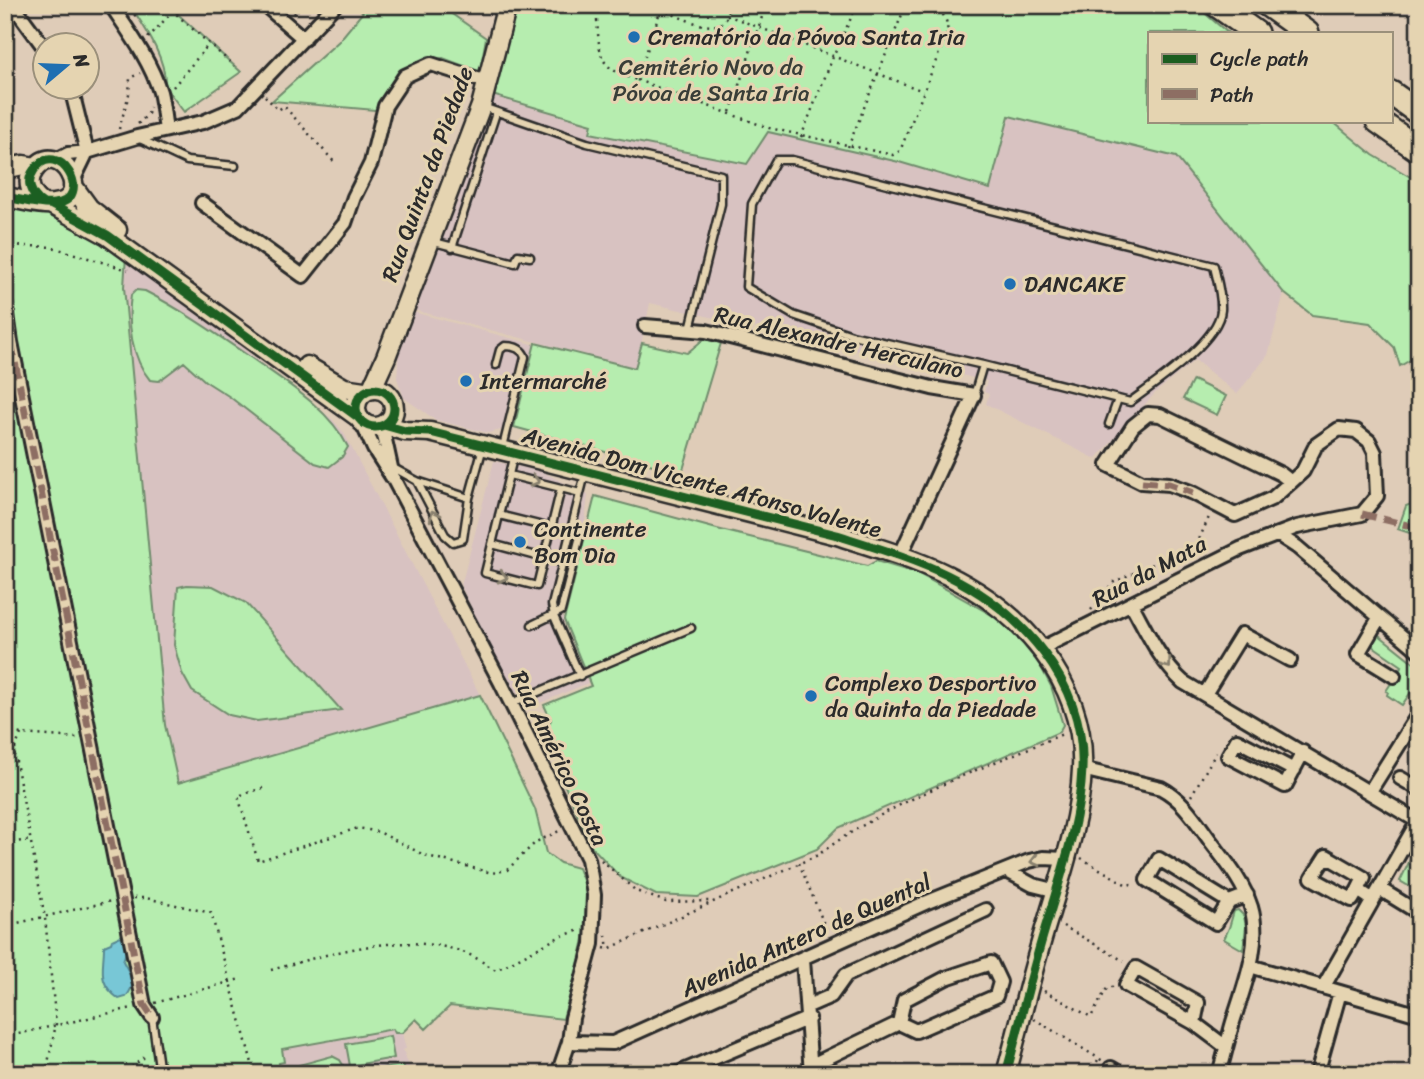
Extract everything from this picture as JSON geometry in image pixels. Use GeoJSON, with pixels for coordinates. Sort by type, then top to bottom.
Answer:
{"type":"FeatureCollection","features":[{"type":"Feature","properties":{"kind":"highway"},"geometry":{"type":"LineString","coordinates":[[1217,5],[1255,32]]}},
{"type":"Feature","properties":{"kind":"highway"},"geometry":{"type":"LineString","coordinates":[[1268,5],[1306,32]]}},
{"type":"Feature","properties":{"kind":"highway"},"geometry":{"type":"LineString","coordinates":[[1392,94],[1419,113]]}},
{"type":"Feature","properties":{"kind":"highway"},"geometry":{"type":"LineString","coordinates":[[1379,122],[1419,150]]}},
{"type":"Feature","properties":{"kind":"street"},"geometry":{"type":"LineString","coordinates":[[12,5],[32,32]]}},
{"type":"Feature","properties":{"kind":"street"},"geometry":{"type":"LineString","coordinates":[[111,5],[139,48],[160,93],[156,100],[166,130]]}},
{"type":"Feature","properties":{"kind":"street"},"geometry":{"type":"LineString","coordinates":[[265,5],[304,39]]}},
{"type":"Feature","properties":{"kind":"street"},"geometry":{"type":"LineString","coordinates":[[335,5],[238,107],[203,122],[166,130],[133,131],[87,152],[68,154],[54,161],[41,163],[32,173],[30,186],[32,193],[47,204],[107,235],[360,420],[372,427],[383,425],[392,416],[380,394],[357,400],[360,420],[374,449],[392,473]]}},
{"type":"Feature","properties":{"kind":"street","name":"Rua Quinta da Piedade"},"geometry":{"type":"LineString","coordinates":[[380,394],[386,357],[489,110],[486,82],[507,5]]}},
{"type":"Feature","properties":{"kind":"street"},"geometry":{"type":"LineString","coordinates":[[202,203],[303,276],[345,223],[371,163],[385,106],[405,76],[430,64],[486,82]]}},
{"type":"Feature","properties":{"kind":"street"},"geometry":{"type":"LineString","coordinates":[[5,197],[47,204],[64,201],[87,152],[74,102]]}},
{"type":"Feature","properties":{"kind":"street"},"geometry":{"type":"LineString","coordinates":[[54,161],[65,166],[73,184]]}},
{"type":"Feature","properties":{"kind":"street"},"geometry":{"type":"LineString","coordinates":[[5,169],[23,164],[36,167]]}},
{"type":"Feature","properties":{"kind":"street","name":"Avenida Dom Vicente Afonso Valente"},"geometry":{"type":"LineString","coordinates":[[73,184],[89,208],[275,344],[330,382],[344,388],[380,394],[430,432]]}},
{"type":"Feature","properties":{"kind":"street"},"geometry":{"type":"LineString","coordinates":[[5,301],[13,355],[123,898],[145,1005],[152,1017]]}},
{"type":"Feature","properties":{"kind":"street","name":"Rua Alexandre Herculano"},"geometry":{"type":"LineString","coordinates":[[645,327],[706,331],[932,388],[974,395],[900,556]]}},
{"type":"Feature","properties":{"kind":"street"},"geometry":{"type":"LineString","coordinates":[[1215,504],[1169,484],[1142,482],[1108,465],[1133,426],[1148,414],[1160,415],[1281,474],[1291,482]]}},
{"type":"Feature","properties":{"kind":"street"},"geometry":{"type":"LineString","coordinates":[[383,425],[392,473]]}},
{"type":"Feature","properties":{"kind":"street","name":"Avenida Dom Vicente Afonso Valente"},"geometry":{"type":"LineString","coordinates":[[383,425],[405,431],[430,432],[508,451],[837,536],[900,556],[947,575],[989,599],[1017,622],[1042,648],[1060,676],[1073,706],[1083,769],[1057,891],[1006,1074]]}},
{"type":"Feature","properties":{"kind":"street","name":"Rua da Mata"},"geometry":{"type":"LineString","coordinates":[[1042,648],[1132,605],[1215,560],[1277,534],[1297,527],[1362,514],[1377,496],[1375,453],[1369,441],[1356,431],[1339,429],[1316,445],[1303,471],[1273,498],[1235,515],[1215,504]]}},
{"type":"Feature","properties":{"kind":"street","name":"Rua Américo Costa"},"geometry":{"type":"LineString","coordinates":[[392,473],[588,859],[594,895],[592,944],[572,1017],[569,1042],[558,1074]]}},
{"type":"Feature","properties":{"kind":"street"},"geometry":{"type":"LineString","coordinates":[[1277,534],[1297,547],[1419,651]]}},
{"type":"Feature","properties":{"kind":"street"},"geometry":{"type":"LineString","coordinates":[[1132,605],[1156,648],[1173,673],[1183,682],[1418,821],[1324,986]]}},
{"type":"Feature","properties":{"kind":"street"},"geometry":{"type":"LineString","coordinates":[[1379,618],[1358,654],[1394,676]]}},
{"type":"Feature","properties":{"kind":"street"},"geometry":{"type":"LineString","coordinates":[[1205,694],[1241,634],[1290,660]]}},
{"type":"Feature","properties":{"kind":"street"},"geometry":{"type":"LineString","coordinates":[[1370,791],[1419,713]]}},
{"type":"Feature","properties":{"kind":"street"},"geometry":{"type":"LineString","coordinates":[[1294,770],[1237,740],[1228,756],[1286,786],[1294,770],[1303,752]]}},
{"type":"Feature","properties":{"kind":"street"},"geometry":{"type":"LineString","coordinates":[[1083,769],[1161,788],[1172,794],[1234,872],[1247,895],[1254,931],[1250,966],[1219,1074]]}},
{"type":"Feature","properties":{"kind":"street"},"geometry":{"type":"LineString","coordinates":[[1400,778],[1419,789]]}},
{"type":"Feature","properties":{"kind":"street","name":"Avenida Antero de Quental"},"geometry":{"type":"LineString","coordinates":[[569,1042],[614,1043],[925,903],[1043,858],[1066,855]]}},
{"type":"Feature","properties":{"kind":"street"},"geometry":{"type":"LineString","coordinates":[[1229,902],[1159,859],[1147,880],[1216,923],[1229,902],[1247,895]]}},
{"type":"Feature","properties":{"kind":"street"},"geometry":{"type":"LineString","coordinates":[[1007,871],[1033,885],[1057,891]]}},
{"type":"Feature","properties":{"kind":"street"},"geometry":{"type":"LineString","coordinates":[[1358,890],[1419,913]]}},
{"type":"Feature","properties":{"kind":"street"},"geometry":{"type":"LineString","coordinates":[[676,1074],[808,1012],[831,996],[846,975],[986,910]]}},
{"type":"Feature","properties":{"kind":"street"},"geometry":{"type":"LineString","coordinates":[[803,959],[812,1069],[899,1023],[904,1000],[946,978],[991,963],[1000,982],[996,996],[916,1031],[899,1023]]}},
{"type":"Feature","properties":{"kind":"street"},"geometry":{"type":"LineString","coordinates":[[1250,966],[1419,1015]]}},
{"type":"Feature","properties":{"kind":"street"},"geometry":{"type":"LineString","coordinates":[[1194,1023],[1198,1003],[1136,968],[1126,985],[1194,1023],[1226,1047]]}},
{"type":"Feature","properties":{"kind":"street"},"geometry":{"type":"LineString","coordinates":[[1317,1074],[1340,992]]}},
{"type":"Feature","properties":{"kind":"street"},"geometry":{"type":"LineString","coordinates":[[1108,1074],[1111,1068],[1121,1074]]}},
{"type":"Feature","properties":{"kind":"lane"},"geometry":{"type":"LineString","coordinates":[[452,248],[489,110],[587,143],[721,175],[721,204],[690,331]]}},
{"type":"Feature","properties":{"kind":"lane"},"geometry":{"type":"LineString","coordinates":[[133,131],[187,160],[235,166]]}},
{"type":"Feature","properties":{"kind":"lane"},"geometry":{"type":"LineString","coordinates":[[776,160],[792,160],[1214,267],[1221,312],[1193,354],[1130,402],[983,365],[852,335],[793,315],[746,287],[752,204],[776,160]]}},
{"type":"Feature","properties":{"kind":"lane"},"geometry":{"type":"LineString","coordinates":[[438,243],[516,263],[518,255],[530,257]]}},
{"type":"Feature","properties":{"kind":"lane"},"geometry":{"type":"LineString","coordinates":[[496,365],[500,350],[505,346],[524,352],[508,451],[509,475],[485,573],[537,586],[561,488]]}},
{"type":"Feature","properties":{"kind":"lane"},"geometry":{"type":"LineString","coordinates":[[974,395],[983,365]]}},
{"type":"Feature","properties":{"kind":"lane"},"geometry":{"type":"LineString","coordinates":[[1109,424],[1118,399]]}},
{"type":"Feature","properties":{"kind":"lane"},"geometry":{"type":"LineString","coordinates":[[417,481],[444,535],[453,542],[463,539],[469,498],[484,445]]}},
{"type":"Feature","properties":{"kind":"lane"},"geometry":{"type":"LineString","coordinates":[[580,676],[552,606],[586,471]]}},
{"type":"Feature","properties":{"kind":"lane"},"geometry":{"type":"LineString","coordinates":[[392,473],[469,498]]}},
{"type":"Feature","properties":{"kind":"lane"},"geometry":{"type":"LineString","coordinates":[[509,475],[580,493]]}},
{"type":"Feature","properties":{"kind":"lane"},"geometry":{"type":"LineString","coordinates":[[499,515],[551,528]]}},
{"type":"Feature","properties":{"kind":"lane"},"geometry":{"type":"LineString","coordinates":[[532,625],[554,616],[563,608],[581,532]]}},
{"type":"Feature","properties":{"kind":"lane"},"geometry":{"type":"LineString","coordinates":[[492,544],[544,558]]}},
{"type":"Feature","properties":{"kind":"lane"},"geometry":{"type":"LineString","coordinates":[[511,704],[691,628]]}},
{"type":"Feature","properties":{"kind":"lane"},"geometry":{"type":"LineString","coordinates":[[152,1017],[160,1074]]}},
{"type":"Feature","properties":{"kind":"path"},"geometry":{"type":"LineString","coordinates":[[124,25],[147,5]]}},
{"type":"Feature","properties":{"kind":"path"},"geometry":{"type":"LineString","coordinates":[[166,5],[234,66]]}},
{"type":"Feature","properties":{"kind":"path"},"geometry":{"type":"LineString","coordinates":[[655,5],[708,27],[720,24],[727,15],[728,5]]}},
{"type":"Feature","properties":{"kind":"path"},"geometry":{"type":"LineString","coordinates":[[730,113],[765,5]]}},
{"type":"Feature","properties":{"kind":"path"},"geometry":{"type":"LineString","coordinates":[[801,137],[832,57],[857,5]]}},
{"type":"Feature","properties":{"kind":"path"},"geometry":{"type":"LineString","coordinates":[[848,147],[906,5]]}},
{"type":"Feature","properties":{"kind":"path"},"geometry":{"type":"LineString","coordinates":[[597,20],[599,49],[607,66],[618,74],[769,128],[889,156],[897,154],[948,28],[944,16],[934,5]]}},
{"type":"Feature","properties":{"kind":"path"},"geometry":{"type":"LineString","coordinates":[[637,80],[661,9]]}},
{"type":"Feature","properties":{"kind":"path"},"geometry":{"type":"LineString","coordinates":[[139,48],[172,12]]}},
{"type":"Feature","properties":{"kind":"path"},"geometry":{"type":"LineString","coordinates":[[727,15],[923,91]]}},
{"type":"Feature","properties":{"kind":"path"},"geometry":{"type":"LineString","coordinates":[[144,71],[130,78],[129,94],[118,133],[133,131],[149,114],[156,100],[172,100],[168,92],[209,44]]}},
{"type":"Feature","properties":{"kind":"path"},"geometry":{"type":"LineString","coordinates":[[257,87],[278,110],[284,106],[336,164]]}},
{"type":"Feature","properties":{"kind":"path"},"geometry":{"type":"LineString","coordinates":[[5,245],[52,247],[149,277],[155,270]]}},
{"type":"Feature","properties":{"kind":"path"},"geometry":{"type":"LineString","coordinates":[[1089,614],[1114,582],[1197,544],[1215,504]]}},
{"type":"Feature","properties":{"kind":"path"},"geometry":{"type":"LineString","coordinates":[[592,944],[608,949],[818,855],[881,813],[1078,727]]}},
{"type":"Feature","properties":{"kind":"path"},"geometry":{"type":"LineString","coordinates":[[5,730],[21,734],[91,738]]}},
{"type":"Feature","properties":{"kind":"path"},"geometry":{"type":"LineString","coordinates":[[21,734],[14,751],[45,918],[57,1024],[47,1068]]}},
{"type":"Feature","properties":{"kind":"path"},"geometry":{"type":"LineString","coordinates":[[1194,792],[1213,758]]}},
{"type":"Feature","properties":{"kind":"path"},"geometry":{"type":"LineString","coordinates":[[263,788],[238,796],[258,860],[358,828],[379,832],[424,855],[492,873],[507,870],[536,842],[571,825]]}},
{"type":"Feature","properties":{"kind":"path"},"geometry":{"type":"LineString","coordinates":[[5,843],[32,840]]}},
{"type":"Feature","properties":{"kind":"path"},"geometry":{"type":"LineString","coordinates":[[598,869],[596,855],[636,891],[666,902],[714,901]]}},
{"type":"Feature","properties":{"kind":"path"},"geometry":{"type":"LineString","coordinates":[[1066,855],[1127,885]]}},
{"type":"Feature","properties":{"kind":"path"},"geometry":{"type":"LineString","coordinates":[[799,863],[833,945]]}},
{"type":"Feature","properties":{"kind":"path"},"geometry":{"type":"LineString","coordinates":[[5,926],[123,898],[146,898],[211,913],[255,1074]]}},
{"type":"Feature","properties":{"kind":"path"},"geometry":{"type":"LineString","coordinates":[[271,970],[328,954],[386,945],[429,944],[468,954],[496,970],[559,937],[577,931],[593,912]]}},
{"type":"Feature","properties":{"kind":"path"},"geometry":{"type":"LineString","coordinates":[[1047,920],[1068,928],[1136,968]]}},
{"type":"Feature","properties":{"kind":"path"},"geometry":{"type":"LineString","coordinates":[[606,935],[608,949]]}},
{"type":"Feature","properties":{"kind":"path"},"geometry":{"type":"LineString","coordinates":[[5,1037],[145,1005],[240,979]]}},
{"type":"Feature","properties":{"kind":"path"},"geometry":{"type":"LineString","coordinates":[[1048,992],[1091,1017],[1107,988]]}},
{"type":"Feature","properties":{"kind":"path"},"geometry":{"type":"LineString","coordinates":[[1032,1028],[1034,1018],[1099,1058],[1090,1074]]}},
{"type":"Feature","properties":{"kind":"path"},"geometry":{"type":"LineString","coordinates":[[129,1074],[133,1066],[156,1050]]}},
{"type":"Feature","properties":{"kind":"path"},"geometry":{"type":"LineString","coordinates":[[28,1074],[47,1068],[60,1074]]}},
{"type":"Feature","properties":{"kind":"shaded area"},"geometry":{"type":"Polygon","coordinates":[[[492,95],[592,124],[591,133],[747,164],[768,131],[899,162],[989,189],[1009,116],[1176,157],[1284,293],[1268,355],[1237,394],[1195,360],[1156,392],[1096,459],[986,404],[989,394],[984,392],[987,381],[650,303],[636,368],[414,310],[492,95]]]}},
{"type":"Feature","properties":{"kind":"shaded area"},"geometry":{"type":"Polygon","coordinates":[[[126,255],[332,419],[344,433],[480,695],[178,783],[165,725],[124,287],[126,255]]]}},
{"type":"Feature","properties":{"kind":"shaded area"},"geometry":{"type":"Polygon","coordinates":[[[413,312],[536,345],[514,427],[488,433],[436,420],[404,398],[397,378],[399,348],[413,312]]]}},
{"type":"Feature","properties":{"kind":"shaded area"},"geometry":{"type":"Polygon","coordinates":[[[494,461],[543,472],[588,495],[583,541],[563,616],[564,627],[588,683],[533,706],[509,686],[461,586],[494,461]]]}},
{"type":"Feature","properties":{"kind":"shaded area"},"geometry":{"type":"Polygon","coordinates":[[[394,1029],[395,1033],[402,1033],[406,1049],[403,1050],[412,1074],[281,1074],[281,1049],[394,1029]]]}},
{"type":"Feature","properties":{"kind":"green space"},"geometry":{"type":"Polygon","coordinates":[[[130,5],[168,5],[241,72],[184,112],[165,87],[159,55],[130,5]]]}},
{"type":"Feature","properties":{"kind":"green space"},"geometry":{"type":"Polygon","coordinates":[[[359,5],[439,5],[486,38],[480,72],[443,58],[421,62],[400,72],[375,110],[272,101],[339,41],[363,12],[358,8],[359,5]]]}},
{"type":"Feature","properties":{"kind":"green space","name":"Cemitério Novo da Póvoa de Santa Iria"},"geometry":{"type":"Polygon","coordinates":[[[517,5],[1195,5],[1227,32],[1148,32],[1148,122],[1333,122],[1373,155],[1419,182],[1419,355],[1400,366],[1394,347],[1370,323],[1312,315],[1284,293],[1176,157],[1009,116],[990,189],[899,162],[768,132],[747,164],[590,133],[592,124],[492,95],[517,5]]]}},
{"type":"Feature","properties":{"kind":"green space"},"geometry":{"type":"Polygon","coordinates":[[[5,206],[63,217],[126,255],[124,287],[165,725],[178,783],[480,695],[535,809],[546,853],[560,863],[578,868],[586,888],[588,901],[585,934],[563,1019],[450,1006],[426,1029],[416,1019],[402,1033],[395,1033],[393,1029],[282,1049],[284,1062],[279,1063],[281,1074],[5,1074],[5,206]]]}},
{"type":"Feature","properties":{"kind":"green space"},"geometry":{"type":"Polygon","coordinates":[[[136,290],[145,291],[186,314],[305,397],[340,433],[348,447],[342,457],[329,467],[315,463],[230,397],[205,381],[184,362],[159,381],[150,380],[139,362],[132,340],[130,306],[131,295],[136,290]]]}},
{"type":"Feature","properties":{"kind":"green space"},"geometry":{"type":"Polygon","coordinates":[[[704,339],[721,343],[682,473],[514,427],[535,343],[635,368],[642,343],[687,353],[704,339]]]}},
{"type":"Feature","properties":{"kind":"green space"},"geometry":{"type":"Polygon","coordinates":[[[1193,380],[1226,396],[1217,415],[1183,399],[1193,380]]]}},
{"type":"Feature","properties":{"kind":"green space","name":"Complexo Desportivo da Quinta da Piedade"},"geometry":{"type":"Polygon","coordinates":[[[595,496],[867,566],[876,561],[919,574],[997,618],[1018,636],[1035,656],[1051,686],[1063,725],[1059,732],[838,828],[817,849],[698,897],[656,895],[620,877],[592,847],[557,768],[562,758],[547,727],[551,720],[544,705],[591,686],[564,620],[595,496]]]}},
{"type":"Feature","properties":{"kind":"green space"},"geometry":{"type":"Polygon","coordinates":[[[1419,501],[1419,536],[1398,529],[1406,506],[1419,501]]]}},
{"type":"Feature","properties":{"kind":"green space"},"geometry":{"type":"Polygon","coordinates":[[[213,586],[246,603],[341,710],[257,721],[229,715],[192,691],[182,673],[174,645],[178,587],[213,586]]]}},
{"type":"Feature","properties":{"kind":"green space"},"geometry":{"type":"Polygon","coordinates":[[[1379,635],[1419,667],[1416,682],[1419,683],[1419,692],[1411,692],[1402,705],[1387,695],[1386,691],[1402,666],[1370,644],[1375,636],[1379,635]]]}},
{"type":"Feature","properties":{"kind":"green space"},"geometry":{"type":"Polygon","coordinates":[[[1419,848],[1419,892],[1400,881],[1419,848]]]}},
{"type":"Feature","properties":{"kind":"green space"},"geometry":{"type":"Polygon","coordinates":[[[1238,910],[1244,916],[1246,927],[1243,950],[1224,939],[1234,911],[1238,910]]]}},
{"type":"Feature","properties":{"kind":"green space"},"geometry":{"type":"Polygon","coordinates":[[[390,1036],[394,1058],[350,1066],[346,1044],[390,1036]]]}},
{"type":"Feature","properties":{"kind":"green space"},"geometry":{"type":"Polygon","coordinates":[[[332,1056],[340,1060],[346,1070],[353,1072],[403,1065],[406,1074],[296,1074],[299,1065],[332,1056]]]}},
{"type":"Feature","properties":{"kind":"water"},"geometry":{"type":"Polygon","coordinates":[[[125,934],[127,949],[123,961],[133,982],[126,997],[119,999],[104,981],[104,946],[125,934]]]}},
{"type":"Feature","properties":{"kind":"marked path"},"geometry":{"type":"LineString","coordinates":[[5,301],[144,1005],[152,1017]]}},
{"type":"Feature","properties":{"kind":"marked path"},"geometry":{"type":"LineString","coordinates":[[1142,482],[1169,484],[1193,493]]}},
{"type":"Feature","properties":{"kind":"marked path"},"geometry":{"type":"LineString","coordinates":[[1362,514],[1419,528]]}},
{"type":"Feature","properties":{"kind":"cycle path"},"geometry":{"type":"LineString","coordinates":[[5,197],[36,203],[49,204],[66,200],[72,192],[73,182],[62,164],[53,160],[44,161],[31,175],[32,192],[42,203]]}},
{"type":"Feature","properties":{"kind":"cycle path"},"geometry":{"type":"LineString","coordinates":[[52,205],[107,235],[358,417]]}},
{"type":"Feature","properties":{"kind":"cycle path"},"geometry":{"type":"LineString","coordinates":[[375,389],[389,394],[394,408],[389,422],[375,427],[361,422],[356,408],[361,394],[375,389]]}},
{"type":"Feature","properties":{"kind":"cycle path"},"geometry":{"type":"LineString","coordinates":[[384,425],[405,431],[430,432],[837,535],[907,558],[947,575],[1000,608],[1023,629],[1044,653],[1061,679],[1073,707],[1080,737],[1082,769],[1070,846],[1006,1074]]}},
{"type":"Feature","properties":{"kind":"place","name":"Crematório da Póvoa Santa Iria"},"geometry":{"type":"Point","coordinates":[634,37]}},
{"type":"Feature","properties":{"kind":"place","name":"DANCAKE"},"geometry":{"type":"Point","coordinates":[1010,284]}},
{"type":"Feature","properties":{"kind":"place","name":"Intermarché"},"geometry":{"type":"Point","coordinates":[466,381]}},
{"type":"Feature","properties":{"kind":"place","name":"Continente Bom Dia"},"geometry":{"type":"Point","coordinates":[520,542]}},
{"type":"Feature","properties":{"kind":"place","name":"Complexo Desportivo da Quinta da Piedade"},"geometry":{"type":"Point","coordinates":[811,696]}}]}
